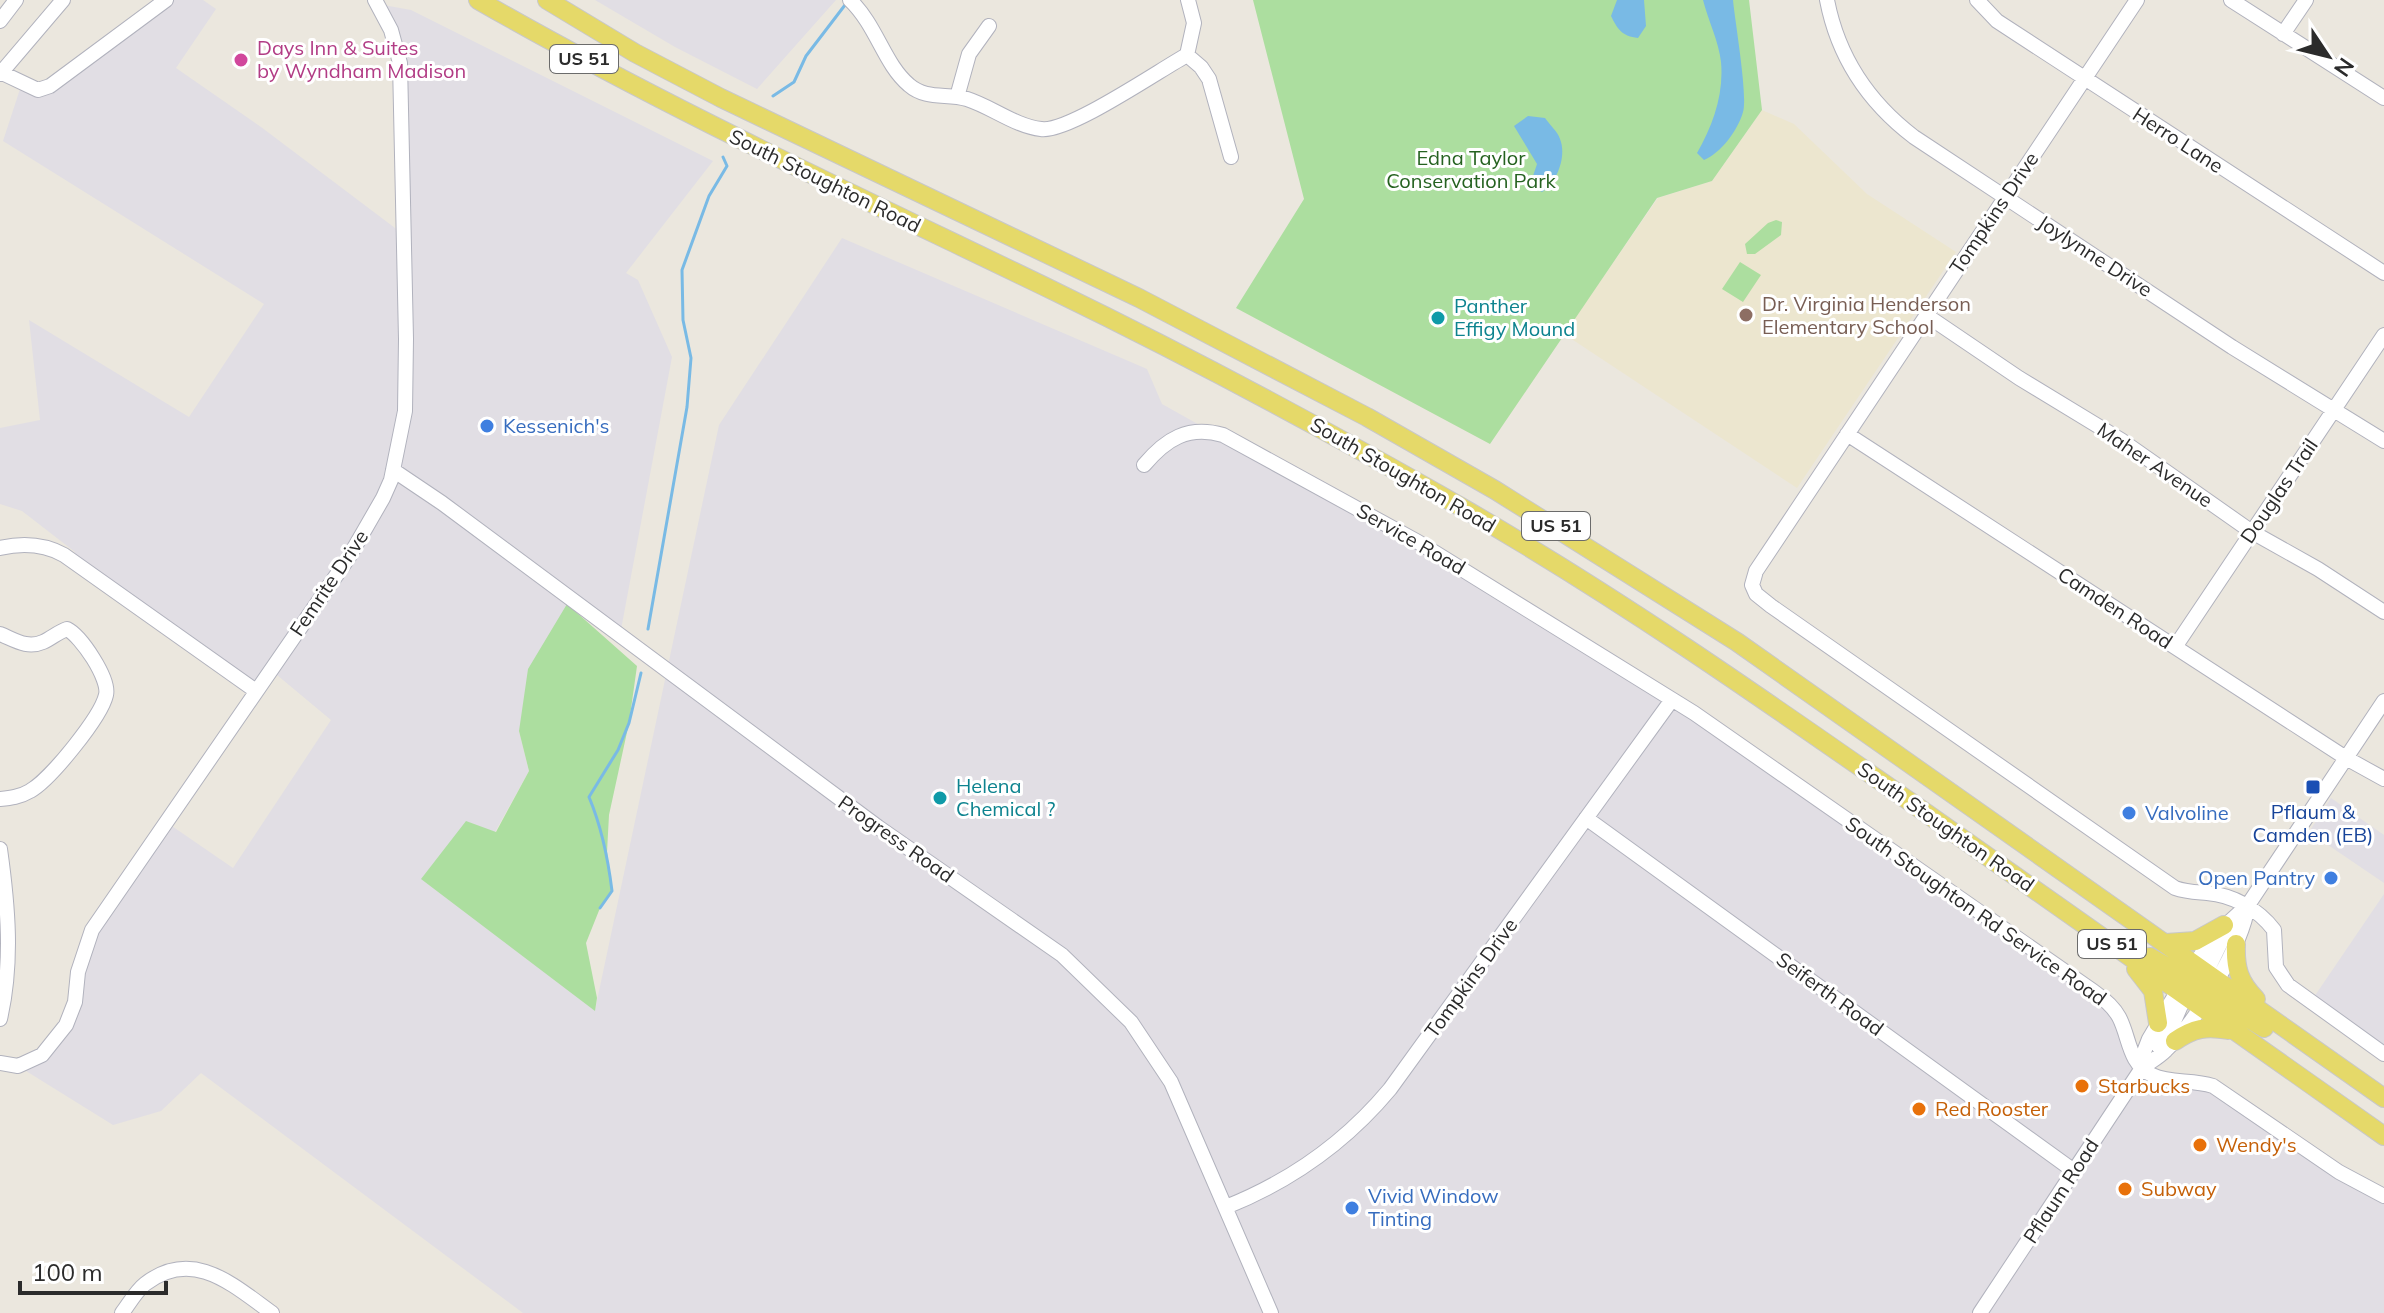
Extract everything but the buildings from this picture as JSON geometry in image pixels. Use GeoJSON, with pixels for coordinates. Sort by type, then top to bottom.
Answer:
{"type":"FeatureCollection","features":[{"type":"Feature","properties":{"kind":"main road","name":"South Stoughton Road"},"geometry":{"type":"LineString","coordinates":[[478,0],[597,66],[748,143],[1053,290],[1234,382],[1469,512],[1676,640],[2129,956],[2266,1015],[2384,1098]]}},
{"type":"Feature","properties":{"kind":"main road","name":"South Stoughton Road"},"geometry":{"type":"LineString","coordinates":[[547,0],[635,53],[743,110],[1139,298],[1434,454],[1568,533],[1718,630],[2166,943],[2233,1031],[2384,1136]]}},
{"type":"Feature","properties":{"kind":"main road"},"geometry":{"type":"LineString","coordinates":[[558,0],[574,16]]}},
{"type":"Feature","properties":{"kind":"main road"},"geometry":{"type":"LineString","coordinates":[[2047,898],[2130,944],[2328,1068],[2367,1087]]}},
{"type":"Feature","properties":{"kind":"main road"},"geometry":{"type":"LineString","coordinates":[[2166,943],[2195,941],[2224,925]]}},
{"type":"Feature","properties":{"kind":"main road"},"geometry":{"type":"LineString","coordinates":[[2236,944],[2239,978],[2266,1015]]}},
{"type":"Feature","properties":{"kind":"main road"},"geometry":{"type":"LineString","coordinates":[[2129,956],[2153,991],[2158,1023]]}},
{"type":"Feature","properties":{"kind":"main road"},"geometry":{"type":"LineString","coordinates":[[2175,1041],[2201,1027],[2233,1031]]}},
{"type":"Feature","properties":{"kind":"street"},"geometry":{"type":"LineString","coordinates":[[0,21],[16,0]]}},
{"type":"Feature","properties":{"kind":"street"},"geometry":{"type":"LineString","coordinates":[[63,0],[0,72],[38,90],[50,86],[166,0]]}},
{"type":"Feature","properties":{"kind":"street"},"geometry":{"type":"LineString","coordinates":[[850,0],[872,26],[908,85],[924,94],[957,97],[1044,130],[1070,123],[1187,55],[1194,23],[1188,0]]}},
{"type":"Feature","properties":{"kind":"street","name":"Joylynne Drive"},"geometry":{"type":"LineString","coordinates":[[1827,0],[1836,40],[1860,82],[1884,113],[1914,137],[2232,347],[2384,441]]}},
{"type":"Feature","properties":{"kind":"street","name":"Herro Lane"},"geometry":{"type":"LineString","coordinates":[[1977,0],[1997,21],[2384,273]]}},
{"type":"Feature","properties":{"kind":"street","name":"Tompkins Drive"},"geometry":{"type":"LineString","coordinates":[[2137,0],[1756,571],[1752,588],[1771,606],[2175,888],[2188,893],[2221,895],[2248,905]]}},
{"type":"Feature","properties":{"kind":"street"},"geometry":{"type":"LineString","coordinates":[[2231,0],[2384,98]]}},
{"type":"Feature","properties":{"kind":"street"},"geometry":{"type":"LineString","coordinates":[[2283,34],[2306,0]]}},
{"type":"Feature","properties":{"kind":"street","name":"Femrite Drive"},"geometry":{"type":"LineString","coordinates":[[0,1063],[18,1066],[42,1055],[66,1025],[75,1002],[78,972],[92,930],[356,545],[383,498],[393,470],[405,411],[400,63],[391,30],[376,2]]}},
{"type":"Feature","properties":{"kind":"street"},"geometry":{"type":"LineString","coordinates":[[957,97],[969,54],[989,26]]}},
{"type":"Feature","properties":{"kind":"street"},"geometry":{"type":"LineString","coordinates":[[1187,55],[1209,79],[1231,157]]}},
{"type":"Feature","properties":{"kind":"street","name":"Maher Avenue"},"geometry":{"type":"LineString","coordinates":[[1926,315],[2019,378],[2121,440],[2252,532],[2318,569],[2384,612]]}},
{"type":"Feature","properties":{"kind":"street","name":"Douglas Trail"},"geometry":{"type":"LineString","coordinates":[[2175,647],[2384,335]]}},
{"type":"Feature","properties":{"kind":"street","name":"Service Road"},"geometry":{"type":"LineString","coordinates":[[1144,465],[1164,444],[1184,433],[1197,431],[1223,435],[1440,555],[1671,701]]}},
{"type":"Feature","properties":{"kind":"street","name":"Camden Road"},"geometry":{"type":"LineString","coordinates":[[1847,434],[2346,758],[2384,779]]}},
{"type":"Feature","properties":{"kind":"street","name":"Progress Road"},"geometry":{"type":"LineString","coordinates":[[393,470],[878,827],[1075,966],[1118,1007],[1155,1056],[1190,1120],[1271,1313]]}},
{"type":"Feature","properties":{"kind":"street"},"geometry":{"type":"LineString","coordinates":[[0,548],[37,545],[64,555],[256,691]]}},
{"type":"Feature","properties":{"kind":"street"},"geometry":{"type":"LineString","coordinates":[[0,634],[19,644],[29,645],[41,643],[67,629],[84,643],[106,684],[106,696],[98,712],[50,775],[30,791],[17,797],[0,799]]}},
{"type":"Feature","properties":{"kind":"street","name":"Tompkins Drive"},"geometry":{"type":"LineString","coordinates":[[1226,1207],[1291,1176],[1317,1159],[1369,1115],[1671,701]]}},
{"type":"Feature","properties":{"kind":"street","name":"South Stoughton Rd Service Road"},"geometry":{"type":"LineString","coordinates":[[1671,701],[1697,715],[2102,998],[2118,1015],[2133,1058],[2142,1068]]}},
{"type":"Feature","properties":{"kind":"street","name":"Pflaum Road"},"geometry":{"type":"LineString","coordinates":[[1980,1313],[2142,1068],[2175,1041],[2196,985],[2224,925],[2248,905],[2384,701]]}},
{"type":"Feature","properties":{"kind":"street","name":"Seiferth Road"},"geometry":{"type":"LineString","coordinates":[[1586,818],[2074,1171]]}},
{"type":"Feature","properties":{"kind":"street"},"geometry":{"type":"LineString","coordinates":[[0,849],[8,907],[9,954],[0,1019]]}},
{"type":"Feature","properties":{"kind":"street"},"geometry":{"type":"LineString","coordinates":[[2384,1054],[2288,985],[2276,967],[2274,930],[2248,905],[2229,927],[2166,1039],[2142,1068],[2164,1079],[2197,1081],[2213,1086],[2339,1172],[2384,1196]]}},
{"type":"Feature","properties":{"kind":"street","name":"Pflaum Road"},"geometry":{"type":"LineString","coordinates":[[2142,1068],[2143,1053],[2158,1023],[2236,944],[2248,905]]}},
{"type":"Feature","properties":{"kind":"street"},"geometry":{"type":"LineString","coordinates":[[122,1313],[143,1285],[168,1271],[188,1269],[217,1274],[272,1313]]}},
{"type":"Feature","properties":{"kind":"shaded area"},"geometry":{"type":"Polygon","coordinates":[[[166,0],[203,0],[216,9],[176,68],[261,127],[403,234],[400,63],[378,4],[411,10],[713,161],[626,273],[638,280],[672,357],[620,635],[571,599],[519,731],[529,771],[495,832],[595,1010],[719,425],[842,238],[1147,369],[1162,404],[1555,625],[2102,998],[2142,1068],[2197,1081],[2384,1196],[2384,1313],[523,1313],[201,1073],[161,1111],[113,1125],[18,1066],[42,1055],[66,1025],[88,940],[166,822],[233,868],[331,720],[271,670],[256,691],[71,560],[75,552],[22,511],[0,504],[0,428],[40,420],[29,320],[189,417],[264,304],[3,141],[22,83],[38,90],[166,0]]]}},
{"type":"Feature","properties":{"kind":"shaded area"},"geometry":{"type":"Polygon","coordinates":[[[595,0],[836,0],[757,89],[675,47],[595,0]]]}},
{"type":"Feature","properties":{"kind":"shaded area","name":"Dr. Virginia Henderson Elementary School"},"geometry":{"type":"Polygon","coordinates":[[[1762,110],[1794,124],[1867,194],[1956,252],[1797,488],[1564,334],[1658,198],[1712,181],[1762,110]]]}},
{"type":"Feature","properties":{"kind":"shaded area"},"geometry":{"type":"Polygon","coordinates":[[[2331,798],[2384,835],[2384,883],[2309,832],[2331,798]]]}},
{"type":"Feature","properties":{"kind":"shaded area"},"geometry":{"type":"Polygon","coordinates":[[[2384,894],[2384,1046],[2314,997],[2384,894]]]}},
{"type":"Feature","properties":{"kind":"green space","name":"Edna Taylor Conservation Park"},"geometry":{"type":"Polygon","coordinates":[[[1253,0],[1749,0],[1762,110],[1712,181],[1657,198],[1490,444],[1236,308],[1304,199],[1253,0]]]}},
{"type":"Feature","properties":{"kind":"green space"},"geometry":{"type":"Polygon","coordinates":[[[1776,220],[1782,222],[1781,235],[1755,254],[1747,254],[1745,244],[1768,223],[1776,220]]]}},
{"type":"Feature","properties":{"kind":"green space"},"geometry":{"type":"Polygon","coordinates":[[[1740,262],[1761,275],[1743,302],[1722,289],[1740,262]]]}},
{"type":"Feature","properties":{"kind":"green space"},"geometry":{"type":"Polygon","coordinates":[[[567,604],[637,666],[629,723],[609,815],[607,852],[612,891],[600,908],[586,943],[597,998],[595,1011],[421,879],[466,821],[496,832],[529,771],[519,731],[528,669],[567,604]]]}},
{"type":"Feature","properties":{"kind":"water"},"geometry":{"type":"Polygon","coordinates":[[[1617,0],[1644,0],[1646,26],[1638,38],[1618,29],[1611,16],[1617,0]]]}},
{"type":"Feature","properties":{"kind":"water"},"geometry":{"type":"Polygon","coordinates":[[[1703,0],[1733,0],[1744,103],[1741,119],[1733,133],[1717,152],[1704,160],[1697,153],[1716,109],[1721,86],[1721,62],[1703,0]]]}},
{"type":"Feature","properties":{"kind":"water"},"geometry":{"type":"Polygon","coordinates":[[[1528,116],[1545,118],[1562,146],[1556,176],[1542,192],[1535,188],[1532,179],[1537,164],[1514,126],[1528,116]]]}},
{"type":"Feature","properties":{"kind":"waterway"},"geometry":{"type":"LineString","coordinates":[[773,96],[794,82],[806,56],[845,5]]}},
{"type":"Feature","properties":{"kind":"waterway"},"geometry":{"type":"LineString","coordinates":[[648,629],[687,407],[691,358],[683,320],[682,270],[709,196],[727,166],[723,157]]}},
{"type":"Feature","properties":{"kind":"waterway"},"geometry":{"type":"LineString","coordinates":[[600,908],[612,891],[604,843],[589,797],[618,750],[629,723],[641,673]]}},
{"type":"Feature","properties":{"kind":"place","name":"Days Inn & Suites by Wyndham Madison"},"geometry":{"type":"Point","coordinates":[241,60]}},
{"type":"Feature","properties":{"kind":"place","name":"Dr. Virginia Henderson Elementary School"},"geometry":{"type":"Point","coordinates":[1746,315]}},
{"type":"Feature","properties":{"kind":"place","name":"Panther Effigy Mound"},"geometry":{"type":"Point","coordinates":[1438,318]}},
{"type":"Feature","properties":{"kind":"place","name":"Kessenich's"},"geometry":{"type":"Point","coordinates":[487,426]}},
{"type":"Feature","properties":{"kind":"place","name":"Pflaum & Camden (EB)"},"geometry":{"type":"Point","coordinates":[2313,787]}},
{"type":"Feature","properties":{"kind":"place","name":"Helena Chemical ?"},"geometry":{"type":"Point","coordinates":[940,798]}},
{"type":"Feature","properties":{"kind":"place","name":"Valvoline"},"geometry":{"type":"Point","coordinates":[2129,813]}},
{"type":"Feature","properties":{"kind":"place","name":"Open Pantry"},"geometry":{"type":"Point","coordinates":[2331,878]}},
{"type":"Feature","properties":{"kind":"place","name":"Starbucks"},"geometry":{"type":"Point","coordinates":[2082,1086]}},
{"type":"Feature","properties":{"kind":"place","name":"Red Rooster"},"geometry":{"type":"Point","coordinates":[1919,1109]}},
{"type":"Feature","properties":{"kind":"place","name":"Wendy's"},"geometry":{"type":"Point","coordinates":[2200,1145]}},
{"type":"Feature","properties":{"kind":"place","name":"Subway"},"geometry":{"type":"Point","coordinates":[2125,1189]}},
{"type":"Feature","properties":{"kind":"place","name":"Vivid Window Tinting"},"geometry":{"type":"Point","coordinates":[1352,1208]}}]}
